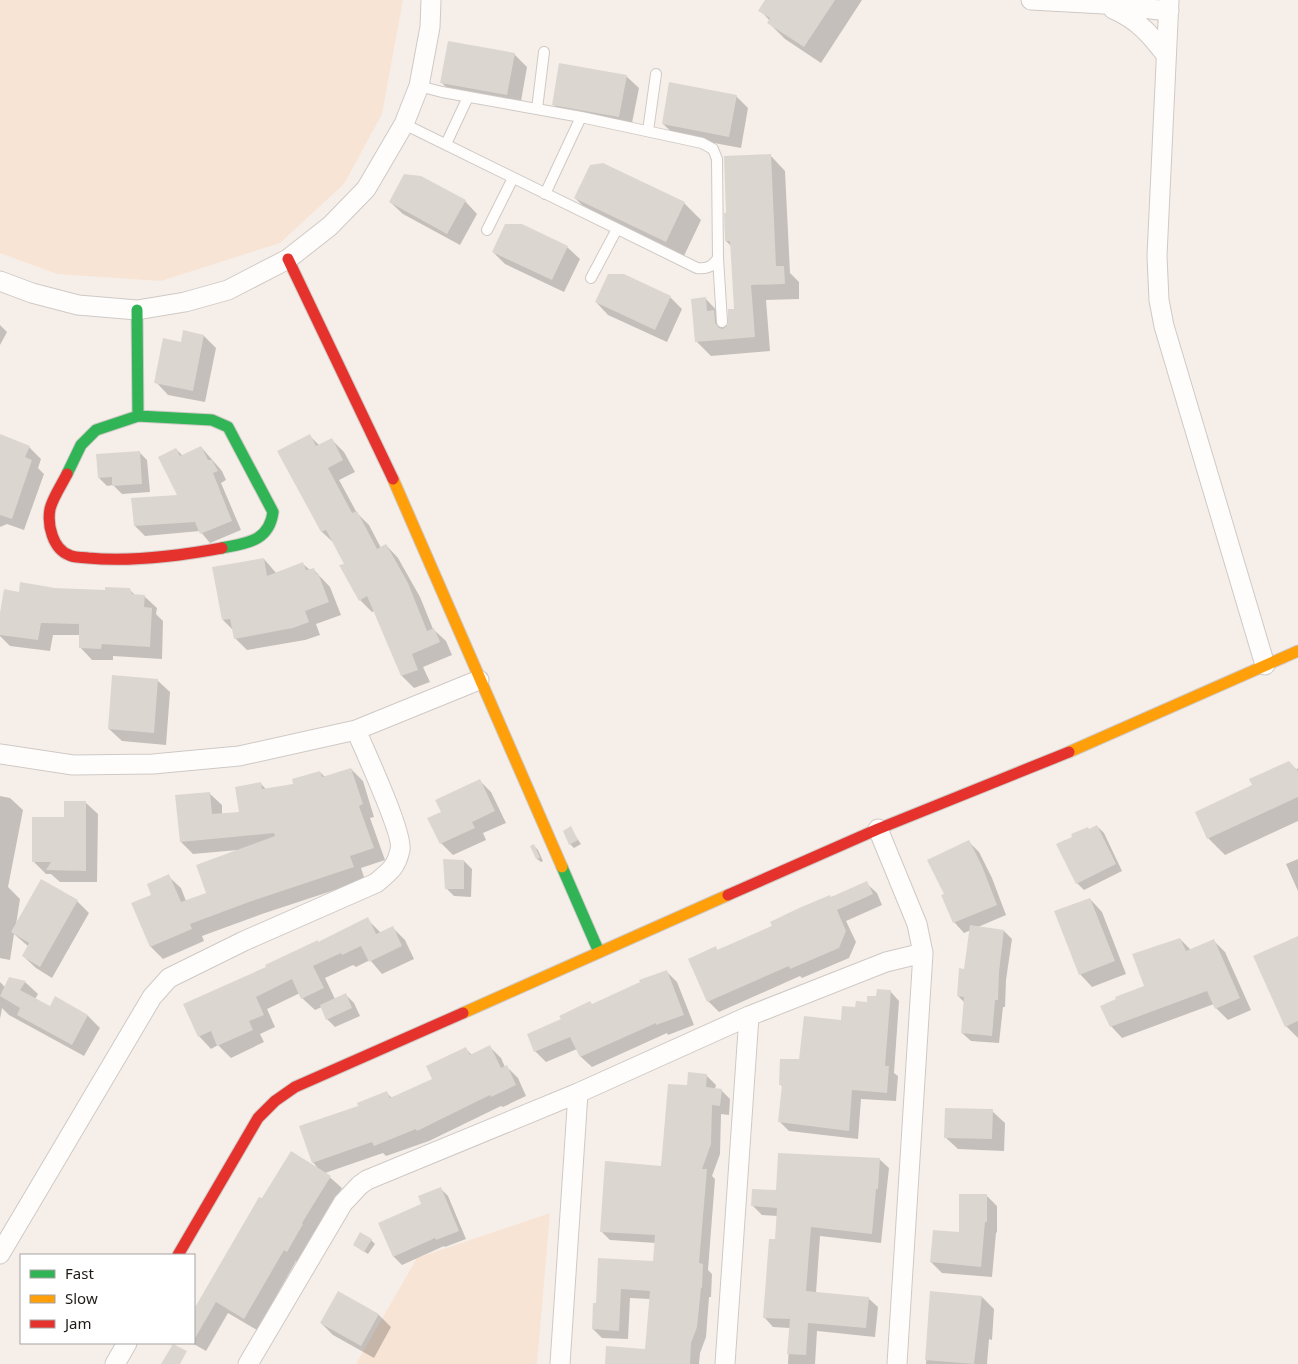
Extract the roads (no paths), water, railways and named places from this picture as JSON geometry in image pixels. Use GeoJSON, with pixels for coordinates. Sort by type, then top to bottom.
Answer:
{"type":"FeatureCollection","features":[{"type":"Feature","properties":{"kind":"street"},"geometry":{"type":"LineString","coordinates":[[0,281],[32,294],[78,305],[136,310],[185,302],[228,290],[288,259],[330,226],[366,189],[404,124],[419,86],[430,27],[430,0]]}},
{"type":"Feature","properties":{"kind":"street"},"geometry":{"type":"LineString","coordinates":[[1031,0],[1169,6],[1157,256],[1159,300],[1164,326],[1265,665]]}},
{"type":"Feature","properties":{"kind":"street"},"geometry":{"type":"LineString","coordinates":[[1104,4],[1127,14],[1153,38],[1166,55]]}},
{"type":"Feature","properties":{"kind":"street"},"geometry":{"type":"LineString","coordinates":[[288,259],[388,467],[479,680],[599,952]]}},
{"type":"Feature","properties":{"kind":"street"},"geometry":{"type":"LineString","coordinates":[[136,310],[138,416]]}},
{"type":"Feature","properties":{"kind":"street"},"geometry":{"type":"LineString","coordinates":[[138,416],[212,420],[228,427],[273,512],[273,520],[261,538],[252,542],[184,555],[102,559],[70,556],[62,551],[55,543],[51,532],[50,509],[81,444],[96,430],[138,416]]}},
{"type":"Feature","properties":{"kind":"street"},"geometry":{"type":"LineString","coordinates":[[179,1254],[258,1118],[268,1106],[295,1087],[878,829],[1074,750],[1298,651]]}},
{"type":"Feature","properties":{"kind":"street"},"geometry":{"type":"LineString","coordinates":[[0,754],[73,765],[153,764],[239,756],[356,730],[479,680]]}},
{"type":"Feature","properties":{"kind":"street"},"geometry":{"type":"LineString","coordinates":[[0,1254],[160,986],[169,978],[244,941],[376,883],[394,868],[401,848],[394,821],[356,730]]}},
{"type":"Feature","properties":{"kind":"street"},"geometry":{"type":"LineString","coordinates":[[878,829],[917,924],[923,953],[897,1364]]}},
{"type":"Feature","properties":{"kind":"street"},"geometry":{"type":"LineString","coordinates":[[248,1364],[343,1203],[367,1180],[578,1093],[748,1016],[886,962],[923,953]]}},
{"type":"Feature","properties":{"kind":"street"},"geometry":{"type":"LineString","coordinates":[[725,1364],[748,1016]]}},
{"type":"Feature","properties":{"kind":"street"},"geometry":{"type":"LineString","coordinates":[[560,1364],[578,1093]]}},
{"type":"Feature","properties":{"kind":"street"},"geometry":{"type":"LineString","coordinates":[[115,1364],[126,1344]]}},
{"type":"Feature","properties":{"kind":"lane"},"geometry":{"type":"LineString","coordinates":[[537,109],[544,52]]}},
{"type":"Feature","properties":{"kind":"lane"},"geometry":{"type":"LineString","coordinates":[[648,131],[656,74]]}},
{"type":"Feature","properties":{"kind":"lane"},"geometry":{"type":"LineString","coordinates":[[419,86],[648,131],[702,143],[713,149],[718,159],[718,258],[722,322]]}},
{"type":"Feature","properties":{"kind":"lane"},"geometry":{"type":"LineString","coordinates":[[446,144],[468,97]]}},
{"type":"Feature","properties":{"kind":"lane"},"geometry":{"type":"LineString","coordinates":[[545,194],[581,117]]}},
{"type":"Feature","properties":{"kind":"lane"},"geometry":{"type":"LineString","coordinates":[[404,124],[697,268],[706,269],[713,265],[718,258]]}},
{"type":"Feature","properties":{"kind":"lane"},"geometry":{"type":"LineString","coordinates":[[487,230],[513,178]]}},
{"type":"Feature","properties":{"kind":"lane"},"geometry":{"type":"LineString","coordinates":[[591,278],[616,229]]}}]}
